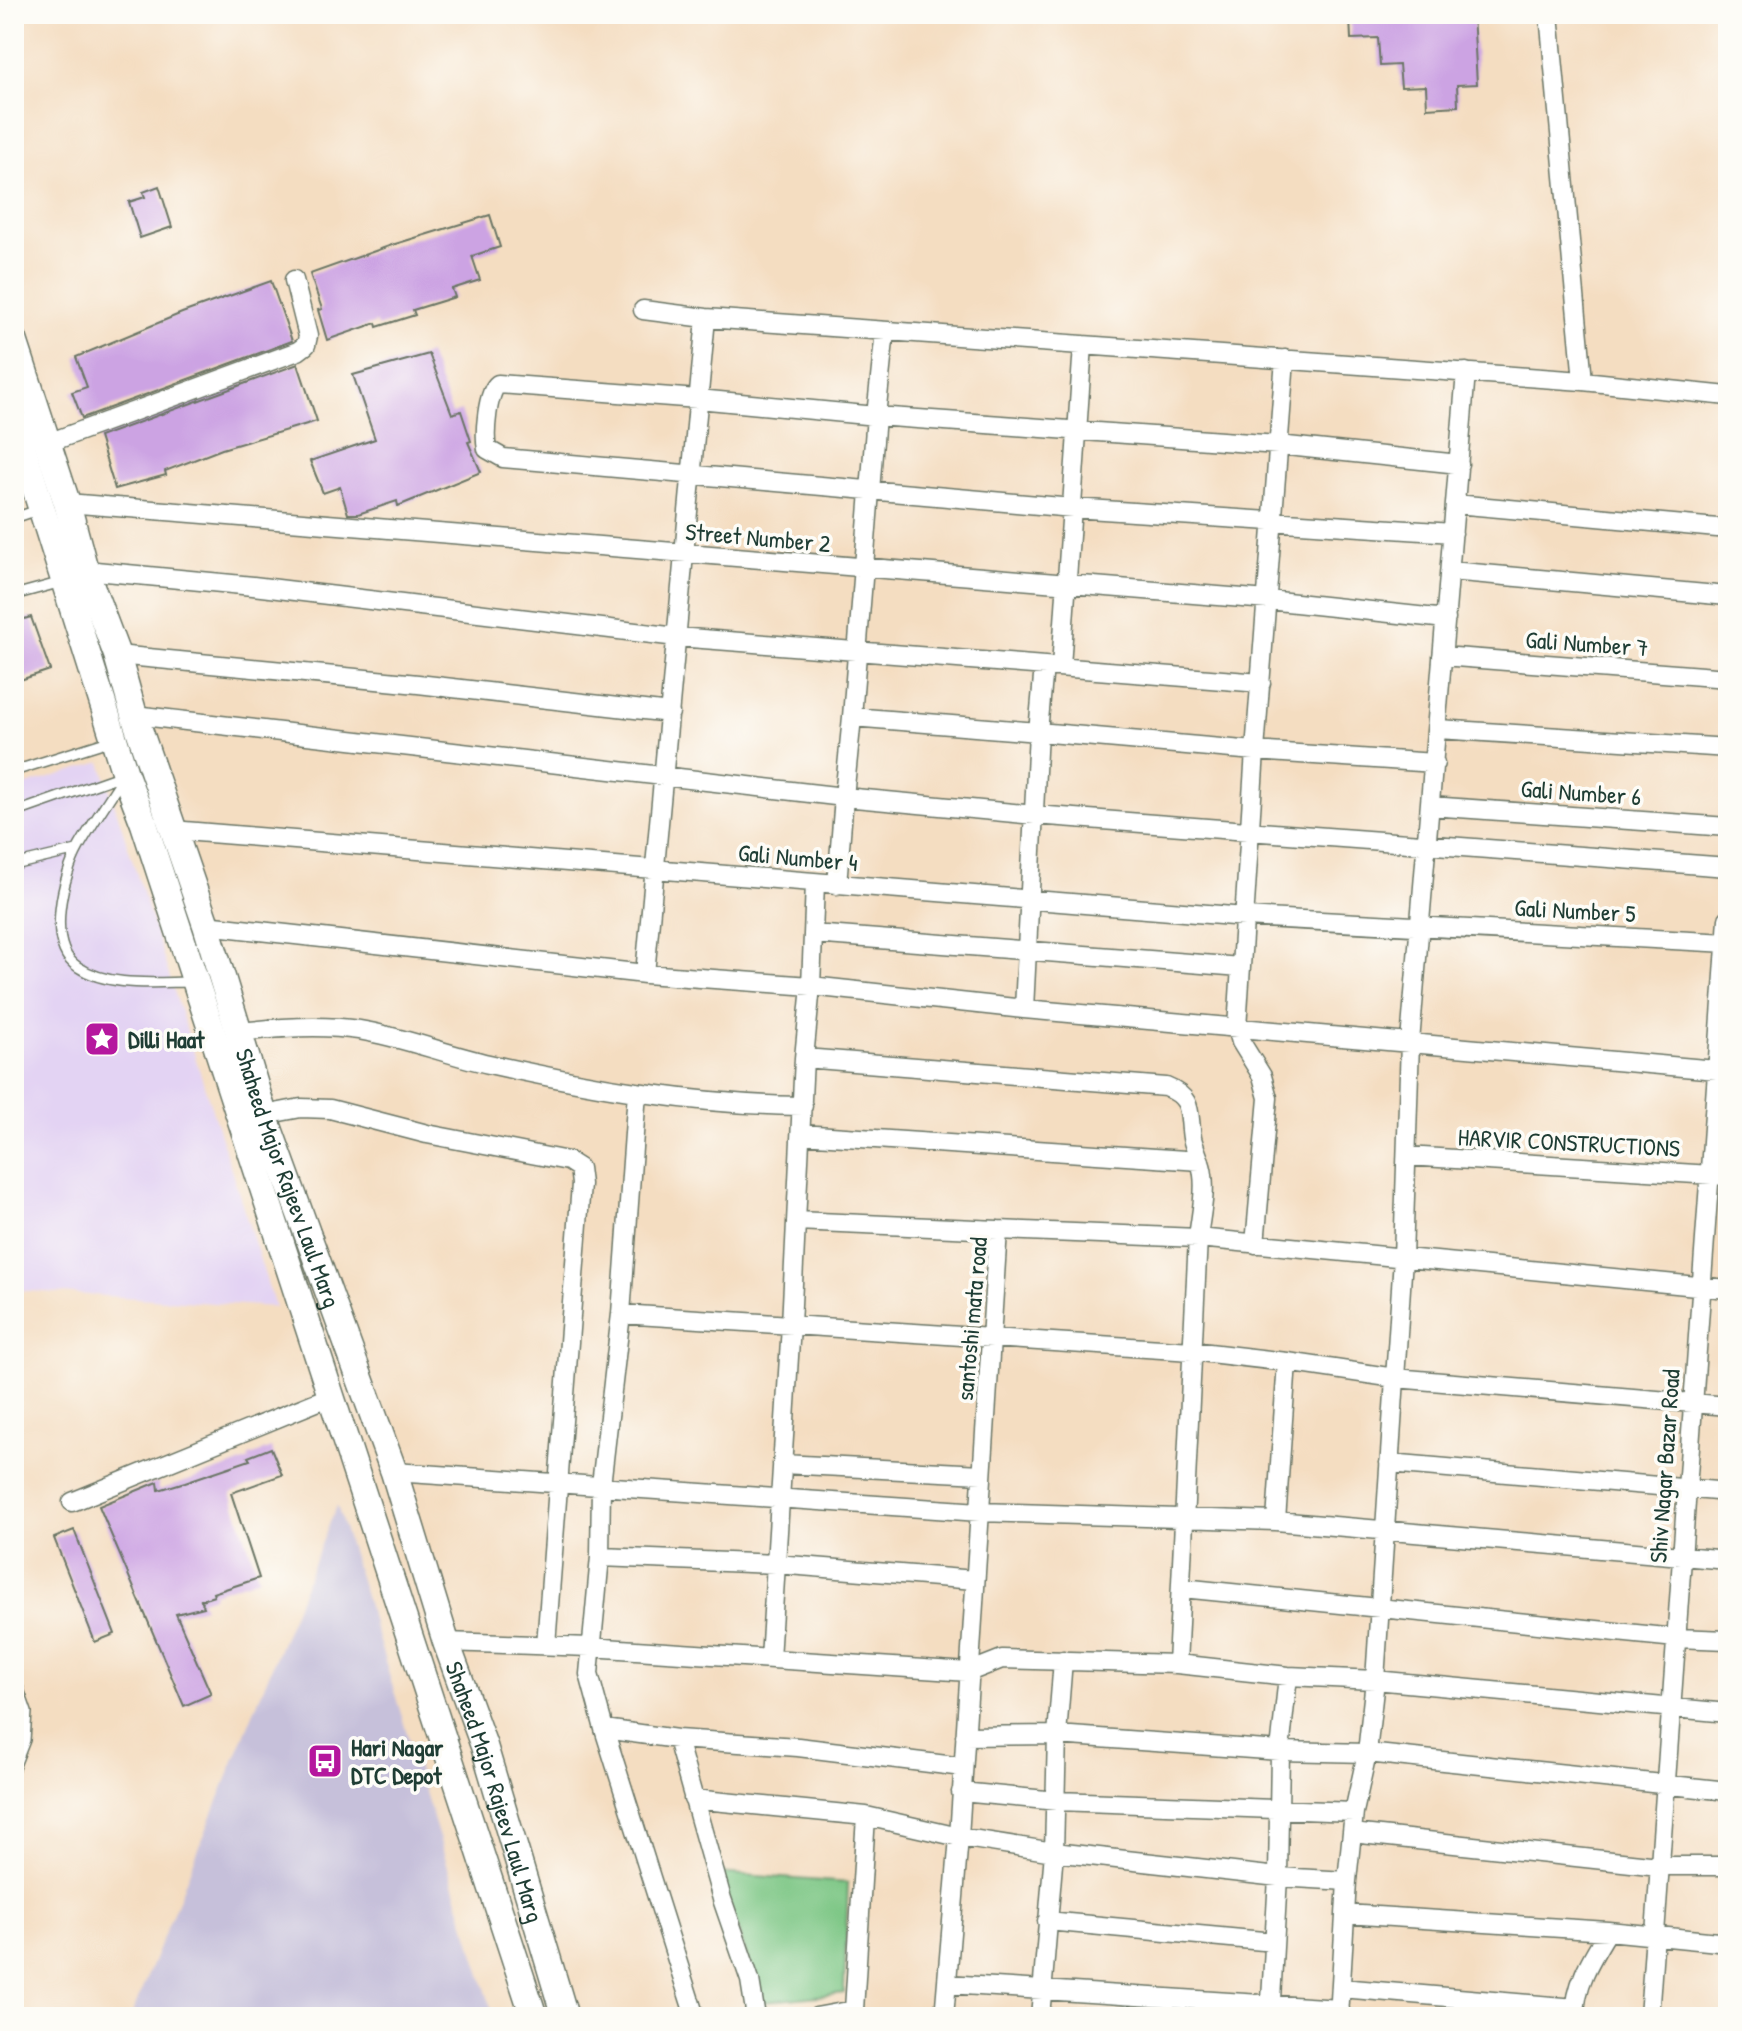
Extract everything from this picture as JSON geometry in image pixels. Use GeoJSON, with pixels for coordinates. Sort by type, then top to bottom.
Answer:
{"type":"FeatureCollection","features":[{"type":"Feature","properties":{"kind":"street"},"geometry":{"type":"LineString","coordinates":[[1549,14],[1583,381]]}},
{"type":"Feature","properties":{"kind":"street"},"geometry":{"type":"LineString","coordinates":[[48,443],[298,351],[306,345],[308,336],[294,280]]}},
{"type":"Feature","properties":{"kind":"street"},"geometry":{"type":"LineString","coordinates":[[643,310],[706,318],[1583,381],[1728,396]]}},
{"type":"Feature","properties":{"kind":"street"},"geometry":{"type":"LineString","coordinates":[[645,974],[706,318]]}},
{"type":"Feature","properties":{"kind":"street"},"geometry":{"type":"LineString","coordinates":[[837,885],[885,331]]}},
{"type":"Feature","properties":{"kind":"street","name":"Shaheed Major Rajeev Laul Marg"},"geometry":{"type":"LineString","coordinates":[[14,340],[48,443],[54,506]]}},
{"type":"Feature","properties":{"kind":"street"},"geometry":{"type":"LineString","coordinates":[[1024,1009],[1038,732],[1067,585],[1083,345]]}},
{"type":"Feature","properties":{"kind":"street"},"geometry":{"type":"LineString","coordinates":[[1255,1244],[1268,1098],[1262,1076],[1241,1042],[1237,1028],[1285,359]]}},
{"type":"Feature","properties":{"kind":"street"},"geometry":{"type":"LineString","coordinates":[[947,1984],[1043,1989],[1270,2011],[1340,2013],[1354,1812],[1367,1753],[1375,1680],[1403,1258],[1410,1042],[1466,372]]}},
{"type":"Feature","properties":{"kind":"street"},"geometry":{"type":"LineString","coordinates":[[1453,533],[1073,508],[503,458],[487,449],[485,441],[491,391],[498,384],[876,416],[1278,445],[1459,464]]}},
{"type":"Feature","properties":{"kind":"street","name":"Shaheed Major Rajeev Laul Marg"},"geometry":{"type":"LineString","coordinates":[[14,421],[54,506],[75,575],[125,774],[196,982],[534,2017]]}},
{"type":"Feature","properties":{"kind":"street"},"geometry":{"type":"LineString","coordinates":[[1455,504],[1728,529]]}},
{"type":"Feature","properties":{"kind":"street","name":"Street Number 2"},"geometry":{"type":"LineString","coordinates":[[54,506],[1268,600],[1446,619]]}},
{"type":"Feature","properties":{"kind":"street"},"geometry":{"type":"LineString","coordinates":[[1450,571],[1728,596]]}},
{"type":"Feature","properties":{"kind":"street"},"geometry":{"type":"LineString","coordinates":[[75,575],[253,586],[677,637],[1261,683]]}},
{"type":"Feature","properties":{"kind":"street","name":"Shaheed Major Rajeev Laul Marg"},"geometry":{"type":"LineString","coordinates":[[75,575],[117,655],[134,715],[206,925],[264,1115],[394,1472],[446,1642],[484,1746],[565,2017]]}},
{"type":"Feature","properties":{"kind":"street"},"geometry":{"type":"LineString","coordinates":[[117,655],[404,682],[670,713]]}},
{"type":"Feature","properties":{"kind":"street","name":"Gali Number 7"},"geometry":{"type":"LineString","coordinates":[[1442,656],[1728,678]]}},
{"type":"Feature","properties":{"kind":"street"},"geometry":{"type":"LineString","coordinates":[[134,715],[844,797],[1035,815],[1728,867]]}},
{"type":"Feature","properties":{"kind":"street"},"geometry":{"type":"LineString","coordinates":[[852,717],[1435,763]]}},
{"type":"Feature","properties":{"kind":"street"},"geometry":{"type":"LineString","coordinates":[[1438,729],[1728,748]]}},
{"type":"Feature","properties":{"kind":"street","name":"Gali Number 6"},"geometry":{"type":"LineString","coordinates":[[1430,806],[1728,827]]}},
{"type":"Feature","properties":{"kind":"street","name":"Gali Number 4"},"geometry":{"type":"LineString","coordinates":[[172,830],[1245,917],[1421,925]]}},
{"type":"Feature","properties":{"kind":"street"},"geometry":{"type":"LineString","coordinates":[[770,1659],[815,883]]}},
{"type":"Feature","properties":{"kind":"street","name":"Shiv Nagar Bazar Road"},"geometry":{"type":"LineString","coordinates":[[1649,2017],[1702,1287],[1719,1175],[1728,919]]}},
{"type":"Feature","properties":{"kind":"street"},"geometry":{"type":"LineString","coordinates":[[206,925],[645,974],[811,986],[1024,1009],[1723,1070]]}},
{"type":"Feature","properties":{"kind":"street","name":"Gali Number 5"},"geometry":{"type":"LineString","coordinates":[[1421,925],[1727,943]]}},
{"type":"Feature","properties":{"kind":"street"},"geometry":{"type":"LineString","coordinates":[[813,934],[1241,967]]}},
{"type":"Feature","properties":{"kind":"street"},"geometry":{"type":"LineString","coordinates":[[237,1032],[301,1026],[359,1030],[485,1063],[637,1092],[753,1105],[803,1106]]}},
{"type":"Feature","properties":{"kind":"street"},"geometry":{"type":"LineString","coordinates":[[804,1058],[1166,1087],[1180,1093],[1187,1101],[1204,1189],[1198,1238],[1177,1664]]}},
{"type":"Feature","properties":{"kind":"street"},"geometry":{"type":"LineString","coordinates":[[637,1092],[621,1314],[601,1485],[600,1557],[589,1674],[695,2017]]}},
{"type":"Feature","properties":{"kind":"street"},"geometry":{"type":"LineString","coordinates":[[264,1115],[301,1108],[330,1109],[427,1134],[568,1161],[579,1168],[580,1200],[546,1645]]}},
{"type":"Feature","properties":{"kind":"street"},"geometry":{"type":"LineString","coordinates":[[801,1134],[1200,1161]]}},
{"type":"Feature","properties":{"kind":"street","name":"HARVIR CONSTRUCTIONS"},"geometry":{"type":"LineString","coordinates":[[1407,1156],[1719,1175]]}},
{"type":"Feature","properties":{"kind":"street"},"geometry":{"type":"LineString","coordinates":[[796,1221],[998,1230]]}},
{"type":"Feature","properties":{"kind":"street","name":"santoshi mata road"},"geometry":{"type":"LineString","coordinates":[[944,2017],[959,1837],[998,1230],[1198,1238],[1728,1289]]}},
{"type":"Feature","properties":{"kind":"street"},"geometry":{"type":"LineString","coordinates":[[621,1314],[1192,1351],[1395,1378],[1728,1406]]}},
{"type":"Feature","properties":{"kind":"street"},"geometry":{"type":"LineString","coordinates":[[1276,1521],[1287,1362]]}},
{"type":"Feature","properties":{"kind":"street"},"geometry":{"type":"LineString","coordinates":[[72,1502],[331,1396]]}},
{"type":"Feature","properties":{"kind":"street"},"geometry":{"type":"LineString","coordinates":[[1389,1463],[1728,1492]]}},
{"type":"Feature","properties":{"kind":"street"},"geometry":{"type":"LineString","coordinates":[[782,1464],[982,1474]]}},
{"type":"Feature","properties":{"kind":"street"},"geometry":{"type":"LineString","coordinates":[[394,1472],[980,1512],[1276,1521],[1728,1560]]}},
{"type":"Feature","properties":{"kind":"street"},"geometry":{"type":"LineString","coordinates":[[600,1557],[776,1564],[975,1580]]}},
{"type":"Feature","properties":{"kind":"street"},"geometry":{"type":"LineString","coordinates":[[1182,1588],[1676,1638],[1728,1640]]}},
{"type":"Feature","properties":{"kind":"street"},"geometry":{"type":"LineString","coordinates":[[446,1642],[590,1647],[969,1672],[1002,1659],[1177,1664],[1728,1713]]}},
{"type":"Feature","properties":{"kind":"street"},"geometry":{"type":"LineString","coordinates":[[1040,2017],[1054,1852],[1057,1735],[1063,1660]]}},
{"type":"Feature","properties":{"kind":"street"},"geometry":{"type":"LineString","coordinates":[[1270,2011],[1278,1877],[1280,1751],[1288,1676]]}},
{"type":"Feature","properties":{"kind":"street"},"geometry":{"type":"LineString","coordinates":[[604,1729],[677,1739],[798,1747],[963,1767]]}},
{"type":"Feature","properties":{"kind":"street"},"geometry":{"type":"LineString","coordinates":[[965,1736],[1057,1735],[1280,1751],[1367,1753],[1728,1791]]}},
{"type":"Feature","properties":{"kind":"street"},"geometry":{"type":"LineString","coordinates":[[677,1739],[722,1899],[750,1980],[756,2017]]}},
{"type":"Feature","properties":{"kind":"street"},"geometry":{"type":"LineString","coordinates":[[961,1792],[1057,1801],[1354,1812]]}},
{"type":"Feature","properties":{"kind":"street"},"geometry":{"type":"LineString","coordinates":[[693,1799],[866,1816],[959,1837],[1054,1852],[1278,1877],[1347,1881]]}},
{"type":"Feature","properties":{"kind":"street"},"geometry":{"type":"LineString","coordinates":[[816,2017],[854,2014],[866,1816]]}},
{"type":"Feature","properties":{"kind":"street"},"geometry":{"type":"LineString","coordinates":[[1352,1833],[1659,1866],[1728,1866]]}},
{"type":"Feature","properties":{"kind":"street"},"geometry":{"type":"LineString","coordinates":[[1346,1914],[1608,1931],[1728,1943]]}},
{"type":"Feature","properties":{"kind":"street"},"geometry":{"type":"LineString","coordinates":[[1047,1921],[1274,1942]]}},
{"type":"Feature","properties":{"kind":"street"},"geometry":{"type":"LineString","coordinates":[[1341,1988],[1576,2013],[1582,1977],[1608,1931]]}},
{"type":"Feature","properties":{"kind":"lane"},"geometry":{"type":"LineString","coordinates":[[14,518],[54,506]]}},
{"type":"Feature","properties":{"kind":"lane"},"geometry":{"type":"LineString","coordinates":[[14,595],[75,575]]}},
{"type":"Feature","properties":{"kind":"lane"},"geometry":{"type":"LineString","coordinates":[[14,771],[116,738]]}},
{"type":"Feature","properties":{"kind":"lane"},"geometry":{"type":"LineString","coordinates":[[14,813],[125,774]]}},
{"type":"Feature","properties":{"kind":"lane"},"geometry":{"type":"LineString","coordinates":[[125,774],[77,850],[63,892],[59,925],[63,951],[76,967],[97,976],[127,982],[196,982]]}},
{"type":"Feature","properties":{"kind":"lane"},"geometry":{"type":"LineString","coordinates":[[14,865],[77,850]]}},
{"type":"Feature","properties":{"kind":"lane"},"geometry":{"type":"LineString","coordinates":[[14,1675],[27,1712],[25,1740],[14,1768]]}},
{"type":"Feature","properties":{"kind":"shaded area","name":"Dilli Haat"},"geometry":{"type":"Polygon","coordinates":[[[101,762],[275,1307],[14,1290],[14,789],[101,762]]]}},
{"type":"Feature","properties":{"kind":"shaded area","name":"Hari Nagar DTC Depot"},"geometry":{"type":"Polygon","coordinates":[[[337,1505],[494,2017],[131,2017],[337,1505]]]}},
{"type":"Feature","properties":{"kind":"green space"},"geometry":{"type":"Polygon","coordinates":[[[718,1873],[848,1883],[844,1993],[763,2002],[718,1873]]]}},
{"type":"Feature","properties":{"kind":"building"},"geometry":{"type":"Polygon","coordinates":[[[1375,14],[1473,14],[1477,84],[1457,85],[1458,106],[1427,108],[1426,86],[1401,87],[1399,65],[1380,66],[1378,38],[1351,39],[1350,18],[1375,17],[1375,14]]]}},
{"type":"Feature","properties":{"kind":"building"},"geometry":{"type":"Polygon","coordinates":[[[159,186],[172,227],[140,238],[129,202],[145,197],[143,192],[159,186]]]}},
{"type":"Feature","properties":{"kind":"building"},"geometry":{"type":"Polygon","coordinates":[[[490,215],[500,247],[472,256],[480,280],[452,289],[455,297],[413,310],[415,315],[377,327],[376,323],[327,340],[318,310],[322,309],[310,274],[490,215]]]}},
{"type":"Feature","properties":{"kind":"building"},"geometry":{"type":"Polygon","coordinates":[[[271,281],[292,341],[82,418],[72,392],[87,387],[76,357],[182,313],[271,281]]]}},
{"type":"Feature","properties":{"kind":"building"},"geometry":{"type":"Polygon","coordinates":[[[429,354],[452,414],[461,411],[471,441],[468,442],[481,472],[398,506],[397,501],[358,514],[348,514],[340,487],[323,493],[310,461],[375,439],[353,375],[429,354]]]}},
{"type":"Feature","properties":{"kind":"building"},"geometry":{"type":"Polygon","coordinates":[[[298,364],[317,421],[222,449],[165,471],[166,475],[115,489],[99,437],[298,364]]]}},
{"type":"Feature","properties":{"kind":"building"},"geometry":{"type":"Polygon","coordinates":[[[31,617],[50,670],[14,682],[14,622],[31,617]]]}},
{"type":"Feature","properties":{"kind":"building"},"geometry":{"type":"Polygon","coordinates":[[[271,1448],[282,1475],[231,1493],[259,1578],[213,1593],[214,1596],[201,1600],[204,1607],[176,1614],[211,1694],[184,1706],[99,1506],[158,1482],[159,1490],[185,1482],[250,1460],[248,1457],[271,1448]]]}},
{"type":"Feature","properties":{"kind":"building"},"geometry":{"type":"Polygon","coordinates":[[[74,1530],[115,1634],[95,1642],[54,1538],[74,1530]]]}},
{"type":"Feature","properties":{"kind":"place","name":"Dilli Haat"},"geometry":{"type":"Point","coordinates":[102,1039]}},
{"type":"Feature","properties":{"kind":"place","name":"Hari Nagar DTC Depot"},"geometry":{"type":"Point","coordinates":[325,1761]}}]}
